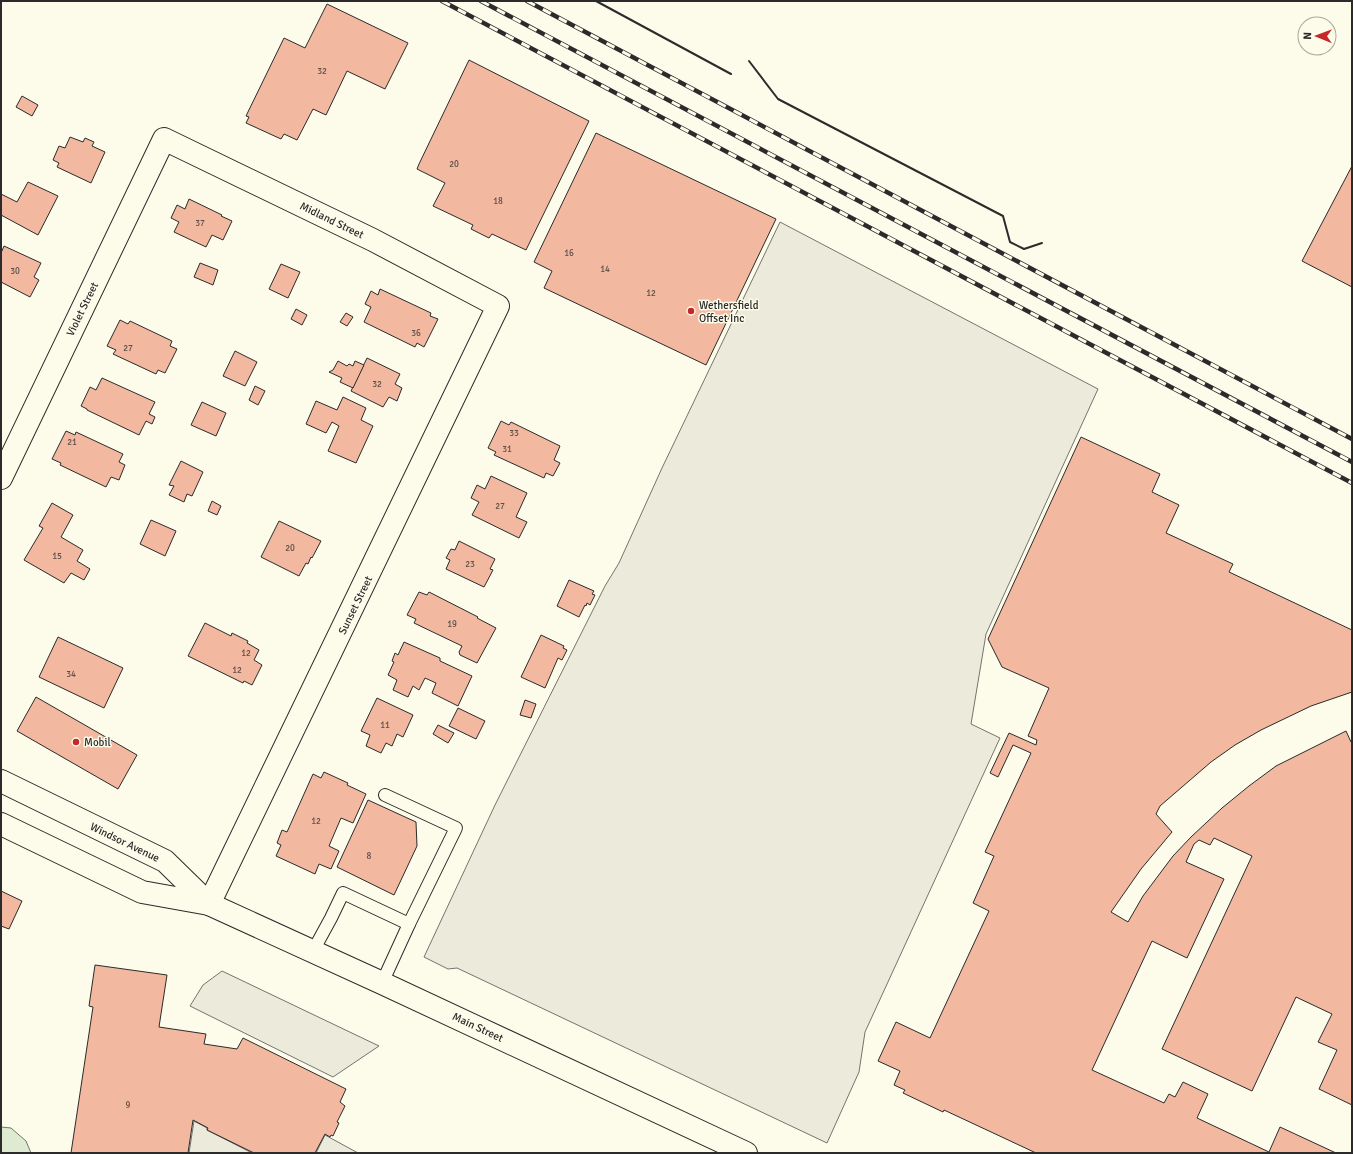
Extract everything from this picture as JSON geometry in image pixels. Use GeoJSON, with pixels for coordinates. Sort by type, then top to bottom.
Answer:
{"type":"FeatureCollection","features":[{"type":"Feature","properties":{"kind":"street","name":"Midland Street"},"geometry":{"type":"LineString","coordinates":[[164,139],[373,240],[498,306]]}},
{"type":"Feature","properties":{"kind":"street","name":"Violet Street"},"geometry":{"type":"LineString","coordinates":[[1,478],[164,139]]}},
{"type":"Feature","properties":{"kind":"street","name":"Sunset Street"},"geometry":{"type":"LineString","coordinates":[[210,904],[498,306]]}},
{"type":"Feature","properties":{"kind":"street","name":"Windsor Avenue"},"geometry":{"type":"LineString","coordinates":[[1,781],[165,861],[210,904]]}},
{"type":"Feature","properties":{"kind":"street"},"geometry":{"type":"LineString","coordinates":[[1,824],[142,892],[210,904]]}},
{"type":"Feature","properties":{"kind":"street","name":"Main Street"},"geometry":{"type":"LineString","coordinates":[[210,904],[382,982],[746,1153]]}},
{"type":"Feature","properties":{"kind":"lane"},"geometry":{"type":"LineString","coordinates":[[382,982],[456,828],[385,795]]}},
{"type":"Feature","properties":{"kind":"lane"},"geometry":{"type":"LineString","coordinates":[[313,951],[331,918],[342,893],[409,924]]}},
{"type":"Feature","properties":{"kind":"green space"},"geometry":{"type":"Polygon","coordinates":[[[1,1127],[11,1128],[26,1141],[31,1153],[1,1153],[1,1127]]]}},
{"type":"Feature","properties":{"kind":"shaded area"},"geometry":{"type":"Polygon","coordinates":[[[780,222],[1098,389],[986,634],[971,724],[1000,738],[865,1032],[859,1072],[827,1143],[457,968],[448,969],[424,957],[495,805],[605,586],[619,563],[662,468],[780,222]]]}},
{"type":"Feature","properties":{"kind":"shaded area"},"geometry":{"type":"Polygon","coordinates":[[[222,971],[379,1046],[333,1077],[190,1006],[203,985],[222,971]]]}},
{"type":"Feature","properties":{"kind":"shaded area"},"geometry":{"type":"Polygon","coordinates":[[[194,1121],[207,1128],[207,1130],[252,1153],[189,1153],[194,1121]]]}},
{"type":"Feature","properties":{"kind":"shaded area"},"geometry":{"type":"Polygon","coordinates":[[[325,1135],[358,1153],[316,1153],[325,1135]]]}},
{"type":"Feature","properties":{"kind":"building"},"geometry":{"type":"Polygon","coordinates":[[[327,4],[408,43],[385,89],[347,71],[326,115],[313,109],[297,140],[284,134],[281,139],[246,123],[249,117],[246,116],[284,38],[305,48],[327,4]]]}},
{"type":"Feature","properties":{"kind":"building"},"geometry":{"type":"Polygon","coordinates":[[[469,60],[589,121],[526,250],[492,234],[489,238],[471,229],[473,225],[433,206],[445,183],[417,169],[469,60]]]}},
{"type":"Feature","properties":{"kind":"building"},"geometry":{"type":"Polygon","coordinates":[[[22,96],[38,105],[32,116],[16,107],[22,96]]]}},
{"type":"Feature","properties":{"kind":"building"},"geometry":{"type":"Polygon","coordinates":[[[596,133],[776,219],[706,365],[544,288],[552,271],[534,262],[596,133]]]}},
{"type":"Feature","properties":{"kind":"building"},"geometry":{"type":"Polygon","coordinates":[[[70,137],[83,142],[85,138],[94,142],[92,146],[105,152],[91,183],[57,167],[59,163],[53,160],[59,146],[65,148],[70,137]]]}},
{"type":"Feature","properties":{"kind":"building"},"geometry":{"type":"Polygon","coordinates":[[[1352,166],[1352,287],[1302,261],[1352,166]]]}},
{"type":"Feature","properties":{"kind":"building"},"geometry":{"type":"Polygon","coordinates":[[[28,182],[58,196],[38,235],[1,215],[1,194],[17,202],[28,182]]]}},
{"type":"Feature","properties":{"kind":"building"},"geometry":{"type":"Polygon","coordinates":[[[189,199],[232,221],[223,240],[212,235],[206,247],[174,232],[179,222],[171,218],[177,205],[185,209],[189,199]]]}},
{"type":"Feature","properties":{"kind":"building"},"geometry":{"type":"Polygon","coordinates":[[[4,246],[41,263],[34,277],[39,280],[30,297],[1,282],[1,253],[4,246]]]}},
{"type":"Feature","properties":{"kind":"building"},"geometry":{"type":"Polygon","coordinates":[[[200,263],[218,270],[213,285],[194,277],[200,263]]]}},
{"type":"Feature","properties":{"kind":"building"},"geometry":{"type":"Polygon","coordinates":[[[281,264],[300,272],[288,298],[269,289],[281,264]]]}},
{"type":"Feature","properties":{"kind":"building"},"geometry":{"type":"Polygon","coordinates":[[[380,289],[431,313],[430,316],[438,319],[424,347],[417,343],[415,347],[364,322],[371,307],[365,304],[371,291],[378,295],[380,289]]]}},
{"type":"Feature","properties":{"kind":"building"},"geometry":{"type":"Polygon","coordinates":[[[296,309],[307,315],[302,325],[291,319],[296,309]]]}},
{"type":"Feature","properties":{"kind":"building"},"geometry":{"type":"Polygon","coordinates":[[[346,313],[353,317],[347,326],[340,322],[346,313]]]}},
{"type":"Feature","properties":{"kind":"building"},"geometry":{"type":"Polygon","coordinates":[[[120,320],[128,324],[130,321],[172,341],[170,346],[177,349],[165,373],[158,370],[156,374],[113,354],[116,350],[107,346],[120,320]]]}},
{"type":"Feature","properties":{"kind":"building"},"geometry":{"type":"Polygon","coordinates":[[[235,351],[257,362],[245,386],[223,376],[235,351]]]}},
{"type":"Feature","properties":{"kind":"building"},"geometry":{"type":"Polygon","coordinates":[[[367,358],[400,374],[395,384],[402,388],[397,401],[389,397],[383,407],[351,391],[367,358]]]}},
{"type":"Feature","properties":{"kind":"building"},"geometry":{"type":"Polygon","coordinates":[[[338,361],[347,366],[349,364],[353,366],[355,361],[364,365],[353,388],[340,382],[342,378],[329,372],[333,370],[338,361]]]}},
{"type":"Feature","properties":{"kind":"building"},"geometry":{"type":"Polygon","coordinates":[[[102,378],[155,402],[149,414],[155,417],[152,424],[146,421],[139,435],[81,406],[90,387],[96,390],[102,378]]]}},
{"type":"Feature","properties":{"kind":"building"},"geometry":{"type":"Polygon","coordinates":[[[255,386],[265,391],[258,405],[249,400],[255,386]]]}},
{"type":"Feature","properties":{"kind":"building"},"geometry":{"type":"Polygon","coordinates":[[[343,397],[366,408],[361,420],[373,426],[356,463],[328,451],[339,426],[332,422],[326,433],[306,424],[316,401],[337,410],[343,397]]]}},
{"type":"Feature","properties":{"kind":"building"},"geometry":{"type":"Polygon","coordinates":[[[202,402],[226,413],[216,436],[191,425],[202,402]]]}},
{"type":"Feature","properties":{"kind":"building"},"geometry":{"type":"Polygon","coordinates":[[[501,421],[509,425],[511,422],[560,446],[554,460],[560,463],[553,476],[546,473],[544,478],[494,455],[496,452],[488,448],[501,421]]]}},
{"type":"Feature","properties":{"kind":"building"},"geometry":{"type":"Polygon","coordinates":[[[66,431],[75,435],[76,432],[123,454],[119,462],[125,465],[119,480],[111,477],[106,487],[60,465],[61,463],[52,459],[66,431]]]}},
{"type":"Feature","properties":{"kind":"building"},"geometry":{"type":"Polygon","coordinates":[[[1081,437],[1160,474],[1152,492],[1179,505],[1166,533],[1233,564],[1229,572],[1352,630],[1352,692],[1311,706],[1261,730],[1235,745],[1211,762],[1160,806],[1156,814],[1172,832],[1141,869],[1111,912],[1128,922],[1143,896],[1173,856],[1222,808],[1276,766],[1346,731],[1351,742],[1352,741],[1352,1105],[1319,1089],[1337,1050],[1318,1042],[1332,1014],[1296,997],[1252,1091],[1162,1049],[1252,856],[1214,838],[1210,845],[1199,840],[1194,844],[1186,862],[1224,879],[1187,958],[1152,941],[1092,1070],[1164,1103],[1169,1094],[1175,1097],[1183,1082],[1208,1094],[1197,1118],[1269,1152],[1280,1127],[1336,1153],[1036,1153],[944,1110],[943,1112],[903,1093],[905,1090],[894,1085],[900,1071],[878,1061],[896,1022],[930,1038],[989,911],[973,903],[994,856],[985,852],[1031,753],[1013,745],[998,777],[990,773],[1009,733],[1036,745],[1037,740],[1028,736],[1049,688],[1002,667],[988,639],[1081,437]]]}},
{"type":"Feature","properties":{"kind":"building"},"geometry":{"type":"Polygon","coordinates":[[[181,461],[203,472],[192,496],[187,494],[184,502],[169,495],[174,486],[169,485],[181,461]]]}},
{"type":"Feature","properties":{"kind":"building"},"geometry":{"type":"Polygon","coordinates":[[[491,476],[527,493],[516,517],[527,522],[519,538],[472,515],[479,502],[471,498],[477,485],[485,489],[491,476]]]}},
{"type":"Feature","properties":{"kind":"building"},"geometry":{"type":"Polygon","coordinates":[[[212,501],[221,506],[217,515],[208,511],[212,501]]]}},
{"type":"Feature","properties":{"kind":"building"},"geometry":{"type":"Polygon","coordinates":[[[52,503],[73,515],[61,537],[83,550],[77,561],[90,569],[84,580],[71,573],[64,583],[24,560],[43,528],[39,526],[52,503]]]}},
{"type":"Feature","properties":{"kind":"building"},"geometry":{"type":"Polygon","coordinates":[[[151,520],[176,531],[165,556],[140,544],[151,520]]]}},
{"type":"Feature","properties":{"kind":"building"},"geometry":{"type":"Polygon","coordinates":[[[279,521],[321,541],[312,558],[311,557],[308,564],[306,563],[299,576],[261,557],[279,521]]]}},
{"type":"Feature","properties":{"kind":"building"},"geometry":{"type":"Polygon","coordinates":[[[459,541],[495,559],[490,569],[493,570],[484,587],[446,569],[450,560],[446,558],[451,549],[455,550],[459,541]]]}},
{"type":"Feature","properties":{"kind":"building"},"geometry":{"type":"Polygon","coordinates":[[[569,580],[594,591],[592,594],[595,595],[590,605],[587,603],[586,606],[585,605],[579,617],[557,606],[569,580]]]}},
{"type":"Feature","properties":{"kind":"building"},"geometry":{"type":"Polygon","coordinates":[[[419,592],[427,595],[429,592],[496,628],[477,663],[460,655],[459,652],[462,646],[414,623],[416,619],[407,615],[419,592]]]}},
{"type":"Feature","properties":{"kind":"building"},"geometry":{"type":"Polygon","coordinates":[[[205,623],[231,636],[232,633],[248,641],[247,643],[259,650],[254,660],[262,665],[252,685],[244,681],[243,683],[188,656],[205,623]]]}},
{"type":"Feature","properties":{"kind":"building"},"geometry":{"type":"Polygon","coordinates":[[[541,635],[564,646],[563,648],[567,650],[562,660],[558,658],[545,688],[521,677],[541,635]]]}},
{"type":"Feature","properties":{"kind":"building"},"geometry":{"type":"Polygon","coordinates":[[[58,637],[123,668],[104,708],[39,677],[58,637]]]}},
{"type":"Feature","properties":{"kind":"building"},"geometry":{"type":"Polygon","coordinates":[[[404,642],[440,658],[440,661],[472,676],[458,706],[432,693],[436,683],[425,678],[419,690],[413,686],[408,697],[393,690],[397,680],[388,675],[394,662],[392,661],[395,653],[398,655],[404,642]]]}},
{"type":"Feature","properties":{"kind":"building","name":"Mobil"},"geometry":{"type":"Polygon","coordinates":[[[36,697],[137,755],[118,789],[17,731],[36,697]]]}},
{"type":"Feature","properties":{"kind":"building"},"geometry":{"type":"Polygon","coordinates":[[[377,698],[413,715],[403,737],[397,734],[392,746],[386,743],[381,753],[366,746],[370,735],[361,731],[377,698]]]}},
{"type":"Feature","properties":{"kind":"building"},"geometry":{"type":"Polygon","coordinates":[[[525,700],[536,704],[531,718],[520,715],[525,700]]]}},
{"type":"Feature","properties":{"kind":"building"},"geometry":{"type":"Polygon","coordinates":[[[458,708],[485,721],[476,739],[449,726],[458,708]]]}},
{"type":"Feature","properties":{"kind":"building"},"geometry":{"type":"Polygon","coordinates":[[[438,725],[454,733],[448,743],[433,734],[438,725]]]}},
{"type":"Feature","properties":{"kind":"building"},"geometry":{"type":"Polygon","coordinates":[[[324,772],[348,783],[347,785],[366,794],[353,823],[341,818],[329,846],[339,851],[331,869],[319,864],[315,874],[276,856],[281,845],[277,843],[282,830],[287,832],[313,774],[321,778],[324,772]]]}},
{"type":"Feature","properties":{"kind":"building"},"geometry":{"type":"Polygon","coordinates":[[[368,800],[416,822],[417,846],[394,895],[337,867],[368,800]]]}},
{"type":"Feature","properties":{"kind":"building"},"geometry":{"type":"Polygon","coordinates":[[[1,891],[22,901],[9,929],[1,926],[1,891]]]}},
{"type":"Feature","properties":{"kind":"building"},"geometry":{"type":"Polygon","coordinates":[[[95,965],[167,975],[159,1027],[206,1034],[204,1044],[237,1049],[243,1038],[346,1089],[340,1102],[345,1106],[337,1122],[339,1123],[333,1136],[331,1135],[330,1137],[325,1134],[315,1153],[254,1153],[207,1130],[208,1128],[193,1120],[188,1153],[71,1153],[93,1007],[89,1006],[95,965]]]}},
{"type":"Feature","properties":{"kind":"railway"},"geometry":{"type":"LineString","coordinates":[[442,1],[1352,483]]}},
{"type":"Feature","properties":{"kind":"railway"},"geometry":{"type":"LineString","coordinates":[[481,1],[1352,462]]}},
{"type":"Feature","properties":{"kind":"railway"},"geometry":{"type":"LineString","coordinates":[[527,1],[1352,439]]}},
{"type":"Feature","properties":{"kind":"wall"},"geometry":{"type":"LineString","coordinates":[[596,1],[731,74]]}},
{"type":"Feature","properties":{"kind":"wall"},"geometry":{"type":"LineString","coordinates":[[749,61],[778,99],[1003,216],[1010,242],[1024,249],[1042,243]]}},
{"type":"Feature","properties":{"kind":"place","name":"Wethersfield Offset Inc"},"geometry":{"type":"Point","coordinates":[691,311]}},
{"type":"Feature","properties":{"kind":"place","name":"Mobil"},"geometry":{"type":"Point","coordinates":[76,742]}}]}
